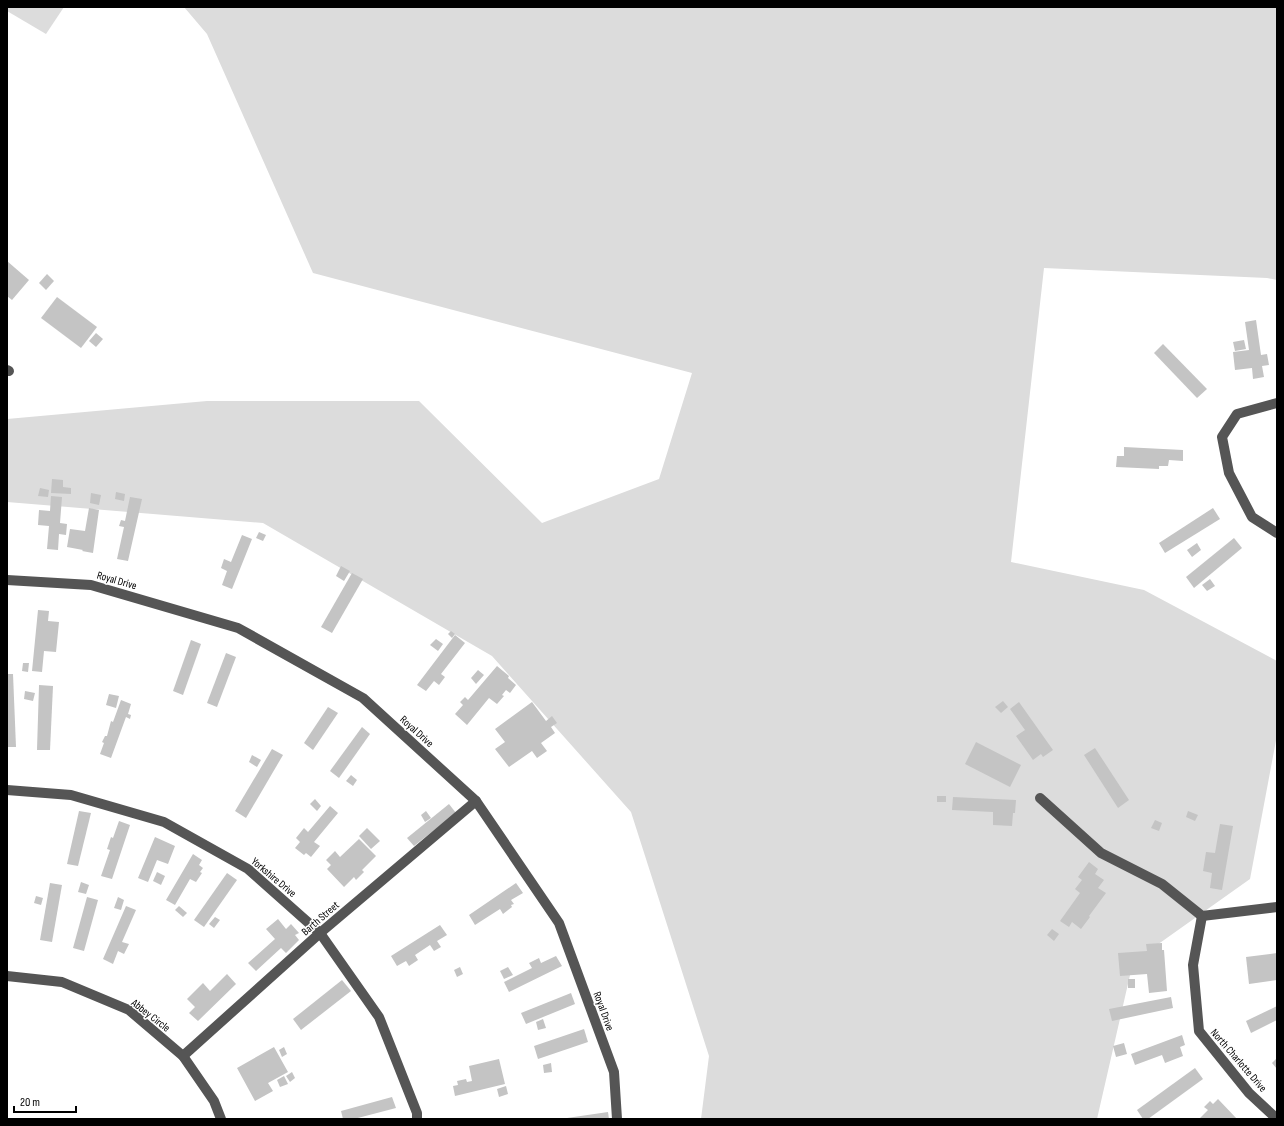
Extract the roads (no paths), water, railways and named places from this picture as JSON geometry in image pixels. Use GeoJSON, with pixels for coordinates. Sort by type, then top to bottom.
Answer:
{"type":"FeatureCollection","features":[{"type":"Feature","properties":{"kind":"street"},"geometry":{"type":"LineString","coordinates":[[1277,403],[1237,414],[1222,437],[1229,473],[1252,517],[1277,533]]}},
{"type":"Feature","properties":{"kind":"street","name":"Royal Drive"},"geometry":{"type":"LineString","coordinates":[[7,580],[91,585],[238,628],[363,698],[476,801],[558,923],[614,1072],[617,1119]]}},
{"type":"Feature","properties":{"kind":"street","name":"Yorkshire Drive"},"geometry":{"type":"LineString","coordinates":[[7,790],[71,795],[164,822],[248,869],[320,933],[379,1017],[417,1113],[417,1119]]}},
{"type":"Feature","properties":{"kind":"street"},"geometry":{"type":"LineString","coordinates":[[1040,798],[1101,853],[1162,884],[1202,916],[1277,907]]}},
{"type":"Feature","properties":{"kind":"street","name":"Barth Street"},"geometry":{"type":"LineString","coordinates":[[183,1056],[320,933],[476,801]]}},
{"type":"Feature","properties":{"kind":"street","name":"North Charlotte Drive"},"geometry":{"type":"LineString","coordinates":[[1202,916],[1193,965],[1199,1031],[1249,1092],[1277,1119]]}},
{"type":"Feature","properties":{"kind":"street","name":"Abbey Circle"},"geometry":{"type":"LineString","coordinates":[[7,976],[62,982],[129,1010],[183,1056],[214,1101],[221,1119]]}}]}
